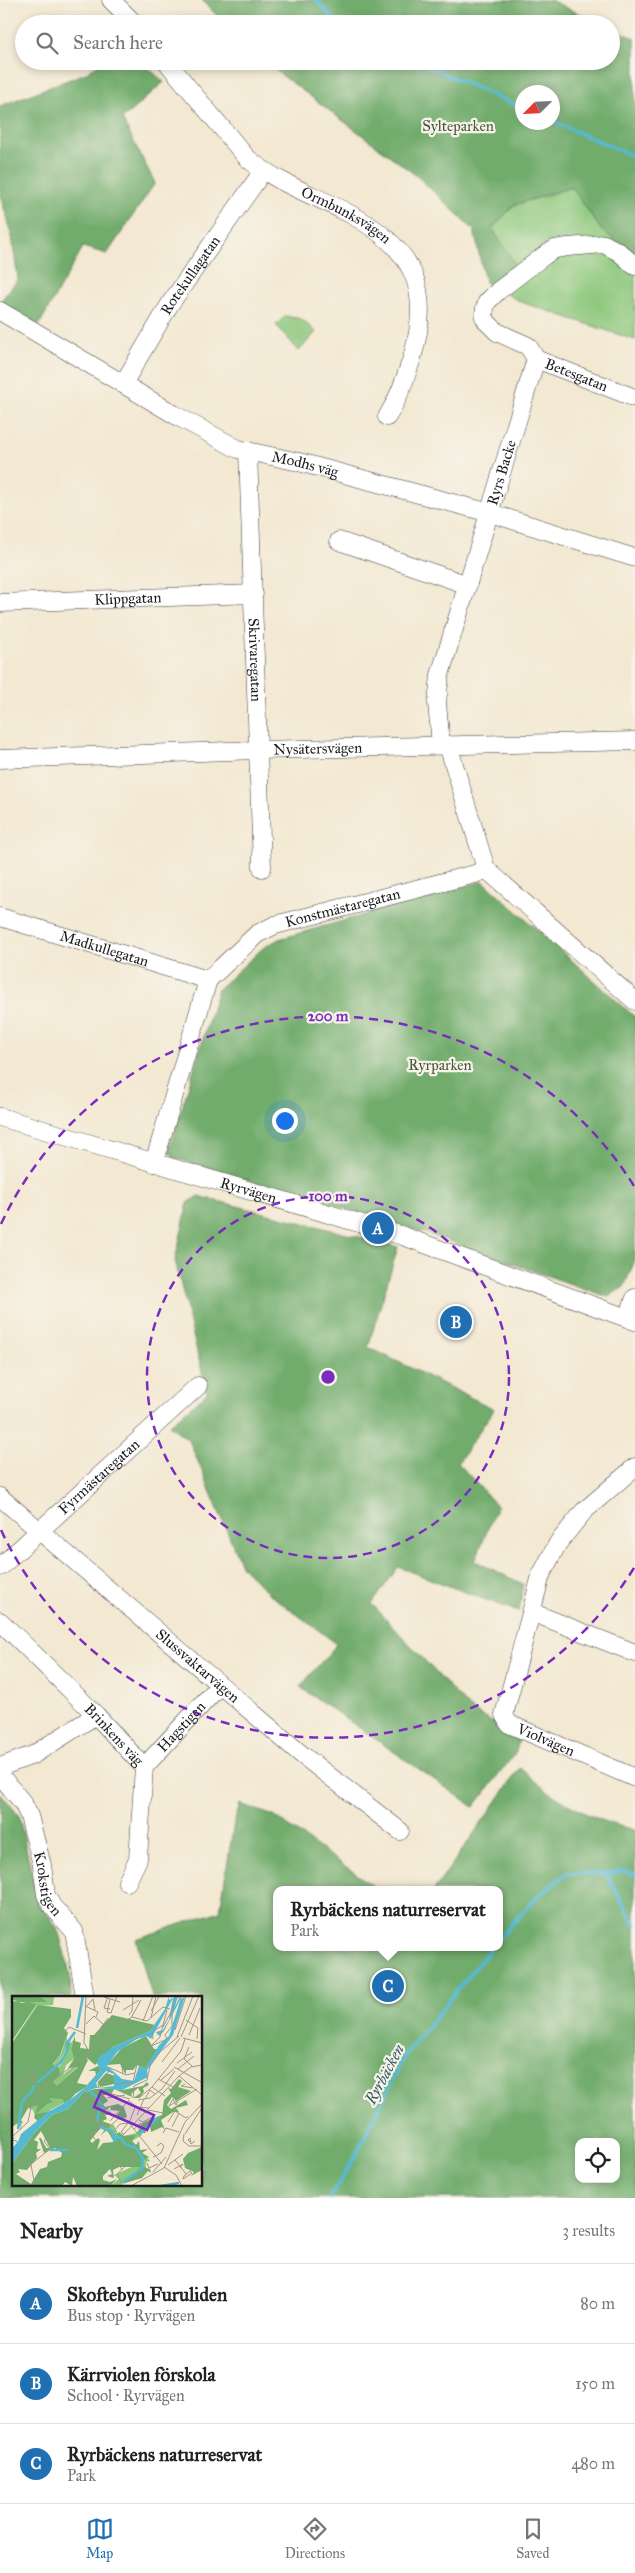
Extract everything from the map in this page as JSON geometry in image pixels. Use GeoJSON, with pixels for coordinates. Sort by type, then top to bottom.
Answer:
{"type":"FeatureCollection","features":[{"type":"Feature","properties":{"kind":"street"},"geometry":{"type":"LineString","coordinates":[[111,0],[125,15]]}},
{"type":"Feature","properties":{"kind":"street","name":"Ormbunksvägen"},"geometry":{"type":"LineString","coordinates":[[173,70],[235,146],[263,171],[377,230],[405,258],[412,270],[420,299],[421,321],[401,395],[387,417]]}},
{"type":"Feature","properties":{"kind":"street","name":"Rotekullagatan"},"geometry":{"type":"LineString","coordinates":[[123,384],[170,304],[263,171]]}},
{"type":"Feature","properties":{"kind":"street","name":"Betesgatan"},"geometry":{"type":"LineString","coordinates":[[635,266],[619,252],[604,244],[555,249],[498,291],[487,302],[484,317],[497,332],[528,346],[536,359],[635,398]]}},
{"type":"Feature","properties":{"kind":"street","name":"Modhs väg"},"geometry":{"type":"LineString","coordinates":[[0,311],[224,443],[248,451],[299,462],[490,513],[635,558]]}},
{"type":"Feature","properties":{"kind":"street","name":"Ryrs Backe"},"geometry":{"type":"LineString","coordinates":[[486,869],[445,745],[437,703],[440,675],[536,359]]}},
{"type":"Feature","properties":{"kind":"street","name":"Skrivaregatan"},"geometry":{"type":"LineString","coordinates":[[248,451],[249,535],[254,594],[262,868]]}},
{"type":"Feature","properties":{"kind":"street"},"geometry":{"type":"LineString","coordinates":[[339,541],[468,585]]}},
{"type":"Feature","properties":{"kind":"street","name":"Klippgatan"},"geometry":{"type":"LineString","coordinates":[[0,603],[254,594]]}},
{"type":"Feature","properties":{"kind":"street","name":"Nysätersvägen"},"geometry":{"type":"LineString","coordinates":[[0,759],[258,750],[635,741]]}},
{"type":"Feature","properties":{"kind":"street"},"geometry":{"type":"LineString","coordinates":[[486,869],[635,1001]]}},
{"type":"Feature","properties":{"kind":"street","name":"Konstmästaregatan"},"geometry":{"type":"LineString","coordinates":[[208,980],[257,934],[275,925],[475,874],[486,869]]}},
{"type":"Feature","properties":{"kind":"street","name":"Madkullegatan"},"geometry":{"type":"LineString","coordinates":[[0,917],[208,980]]}},
{"type":"Feature","properties":{"kind":"street"},"geometry":{"type":"LineString","coordinates":[[154,1163],[208,980]]}},
{"type":"Feature","properties":{"kind":"street","name":"Ryrvägen"},"geometry":{"type":"LineString","coordinates":[[0,1118],[403,1236],[631,1319]]}},
{"type":"Feature","properties":{"kind":"street"},"geometry":{"type":"LineString","coordinates":[[631,1319],[635,1298]]}},
{"type":"Feature","properties":{"kind":"street","name":"Fyrmästaregatan"},"geometry":{"type":"LineString","coordinates":[[0,1567],[198,1386]]}},
{"type":"Feature","properties":{"kind":"street","name":"Violvägen"},"geometry":{"type":"LineString","coordinates":[[635,1467],[584,1511],[558,1543],[541,1575],[504,1715],[509,1724],[635,1778]]}},
{"type":"Feature","properties":{"kind":"street","name":"Slussvaktarvägen"},"geometry":{"type":"LineString","coordinates":[[0,1497],[302,1754],[400,1831]]}},
{"type":"Feature","properties":{"kind":"street"},"geometry":{"type":"LineString","coordinates":[[532,1612],[635,1653]]}},
{"type":"Feature","properties":{"kind":"street","name":"Brinkens väg"},"geometry":{"type":"LineString","coordinates":[[0,1621],[96,1715],[144,1767],[138,1859],[127,1882]]}},
{"type":"Feature","properties":{"kind":"street","name":"Hagstigen"},"geometry":{"type":"LineString","coordinates":[[144,1767],[220,1685]]}},
{"type":"Feature","properties":{"kind":"street"},"geometry":{"type":"LineString","coordinates":[[0,1767],[33,1755],[96,1715]]}},
{"type":"Feature","properties":{"kind":"street","name":"Krokstigen"},"geometry":{"type":"LineString","coordinates":[[0,1775],[23,1803],[29,1816],[42,1865],[46,1894],[52,1906],[74,1931],[86,1996]]}},
{"type":"Feature","properties":{"kind":"green space"},"geometry":{"type":"Polygon","coordinates":[[[202,0],[550,0],[582,15],[216,15],[202,0]]]}},
{"type":"Feature","properties":{"kind":"green space","name":"Sylteparken"},"geometry":{"type":"Polygon","coordinates":[[[620,32],[635,38],[635,253],[602,231],[572,187],[514,205],[492,228],[514,263],[494,287],[485,282],[474,230],[417,176],[275,70],[620,70],[620,32]]]}},
{"type":"Feature","properties":{"kind":"green space"},"geometry":{"type":"Polygon","coordinates":[[[90,70],[150,70],[164,82],[122,119],[155,183],[107,254],[83,247],[39,325],[0,302],[18,279],[11,232],[0,194],[0,106],[90,70]]]}},
{"type":"Feature","properties":{"kind":"green space"},"geometry":{"type":"Polygon","coordinates":[[[572,187],[602,231],[635,253],[635,340],[521,302],[494,287],[492,229],[514,205],[572,187]]]}},
{"type":"Feature","properties":{"kind":"green space"},"geometry":{"type":"Polygon","coordinates":[[[285,316],[301,319],[316,332],[299,351],[276,325],[285,316]]]}},
{"type":"Feature","properties":{"kind":"green space","name":"Ryrparken"},"geometry":{"type":"Polygon","coordinates":[[[483,881],[635,1017],[635,1260],[624,1287],[608,1297],[426,1233],[174,1158],[169,1151],[218,989],[263,948],[279,939],[483,881]]]}},
{"type":"Feature","properties":{"kind":"green space"},"geometry":{"type":"Polygon","coordinates":[[[198,1196],[398,1247],[368,1347],[494,1409],[458,1463],[497,1506],[475,1561],[523,1584],[519,1612],[398,1567],[372,1604],[469,1708],[519,1739],[516,1752],[474,1807],[300,1687],[337,1644],[268,1593],[242,1567],[189,1440],[169,1425],[207,1393],[175,1260],[188,1203],[198,1196]]]}},
{"type":"Feature","properties":{"kind":"green space"},"geometry":{"type":"Polygon","coordinates":[[[520,1768],[546,1790],[573,1807],[602,1820],[635,1830],[635,2198],[0,2198],[0,1792],[19,1816],[37,1898],[58,1929],[70,1974],[71,1996],[12,1996],[12,2186],[202,2186],[202,1996],[152,1996],[136,1939],[220,1911],[234,1822],[240,1804],[274,1816],[373,1886],[273,1886],[273,1951],[503,1951],[503,1886],[437,1886],[520,1768]]]}},
{"type":"Feature","properties":{"kind":"waterway"},"geometry":{"type":"LineString","coordinates":[[316,0],[330,15]]}},
{"type":"Feature","properties":{"kind":"waterway"},"geometry":{"type":"LineString","coordinates":[[436,70],[515,105]]}},
{"type":"Feature","properties":{"kind":"waterway"},"geometry":{"type":"LineString","coordinates":[[560,124],[635,157]]}},
{"type":"Feature","properties":{"kind":"waterway","name":"Ryrbäcken"},"geometry":{"type":"LineString","coordinates":[[606,1874],[621,1871],[635,1874]]}},
{"type":"Feature","properties":{"kind":"waterway","name":"Ryrbäcken"},"geometry":{"type":"LineString","coordinates":[[503,1934],[537,1897],[567,1873],[606,1874],[635,1924]]}},
{"type":"Feature","properties":{"kind":"waterway","name":"Ryrbäcken"},"geometry":{"type":"LineString","coordinates":[[330,2198],[357,2153],[404,2056],[489,1951]]}},
{"type":"Feature","properties":{"kind":"place","name":"Skoftebyn Furuliden"},"geometry":{"type":"Point","coordinates":[378,1228]}},
{"type":"Feature","properties":{"kind":"place","name":"Kärrviolen förskola"},"geometry":{"type":"Point","coordinates":[456,1322]}},
{"type":"Feature","properties":{"kind":"place","name":"Ryrbäckens naturreservat"},"geometry":{"type":"Point","coordinates":[388,1986]}}]}
